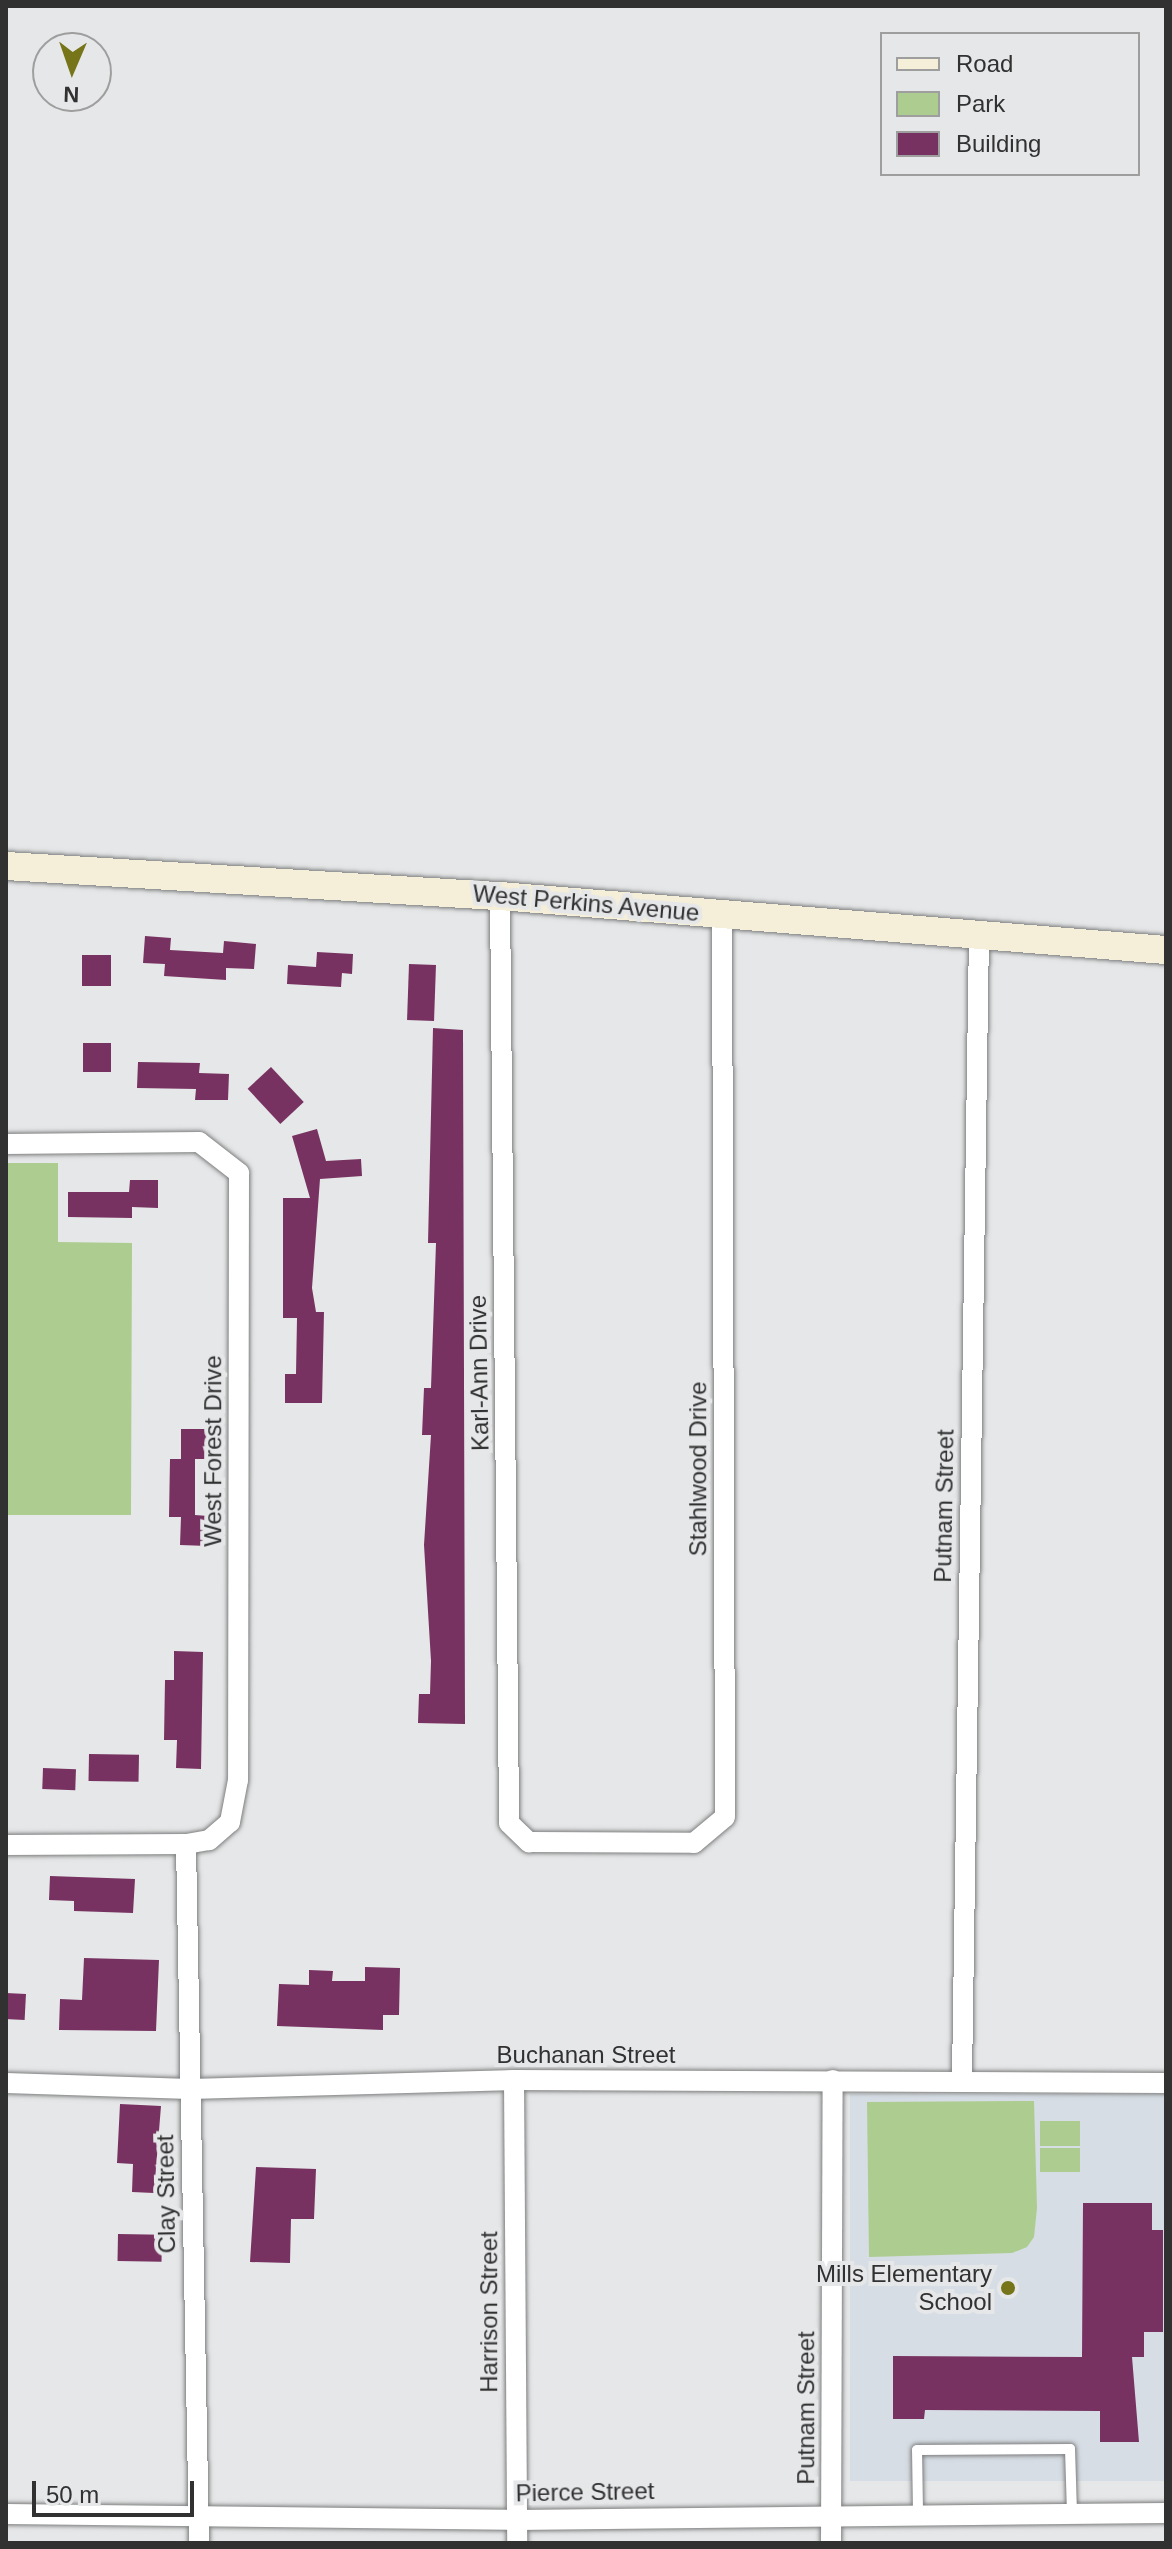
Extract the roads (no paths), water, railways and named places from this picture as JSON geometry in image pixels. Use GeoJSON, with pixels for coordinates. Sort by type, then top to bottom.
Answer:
{"type":"FeatureCollection","features":[{"type":"Feature","properties":{"kind":"main road","name":"West Perkins Avenue"},"geometry":{"type":"LineString","coordinates":[[6,866],[500,896],[1166,950]]}},
{"type":"Feature","properties":{"kind":"street","name":"Karl-Ann Drive"},"geometry":{"type":"LineString","coordinates":[[500,896],[509,1823],[529,1842]]}},
{"type":"Feature","properties":{"kind":"street","name":"Stahlwood Drive"},"geometry":{"type":"LineString","coordinates":[[529,1842],[694,1843],[725,1817],[722,914]]}},
{"type":"Feature","properties":{"kind":"street","name":"Putnam Street"},"geometry":{"type":"LineString","coordinates":[[962,2079],[979,934]]}},
{"type":"Feature","properties":{"kind":"street","name":"West Forest Drive"},"geometry":{"type":"LineString","coordinates":[[6,1144],[199,1142],[239,1173],[238,1780],[230,1822],[209,1840],[186,1844]]}},
{"type":"Feature","properties":{"kind":"street"},"geometry":{"type":"LineString","coordinates":[[6,1845],[186,1844]]}},
{"type":"Feature","properties":{"kind":"street","name":"Clay Street"},"geometry":{"type":"LineString","coordinates":[[186,1844],[199,2543]]}},
{"type":"Feature","properties":{"kind":"street","name":"Buchanan Street"},"geometry":{"type":"LineString","coordinates":[[6,2083],[190,2089],[514,2080],[962,2079],[1166,2083]]}},
{"type":"Feature","properties":{"kind":"street","name":"Harrison Street"},"geometry":{"type":"LineString","coordinates":[[514,2080],[517,2543]]}},
{"type":"Feature","properties":{"kind":"street","name":"Putnam Street"},"geometry":{"type":"LineString","coordinates":[[831,2543],[833,2080]]}},
{"type":"Feature","properties":{"kind":"street","name":"Pierce Street"},"geometry":{"type":"LineString","coordinates":[[6,2514],[198,2519],[516,2520],[831,2512],[1166,2513]]}},
{"type":"Feature","properties":{"kind":"lane"},"geometry":{"type":"LineString","coordinates":[[918,2512],[917,2450],[1070,2449],[1072,2513]]}},
{"type":"Feature","properties":{"kind":"place","name":"Mills Elementary School"},"geometry":{"type":"Point","coordinates":[1008,2288]}}]}
